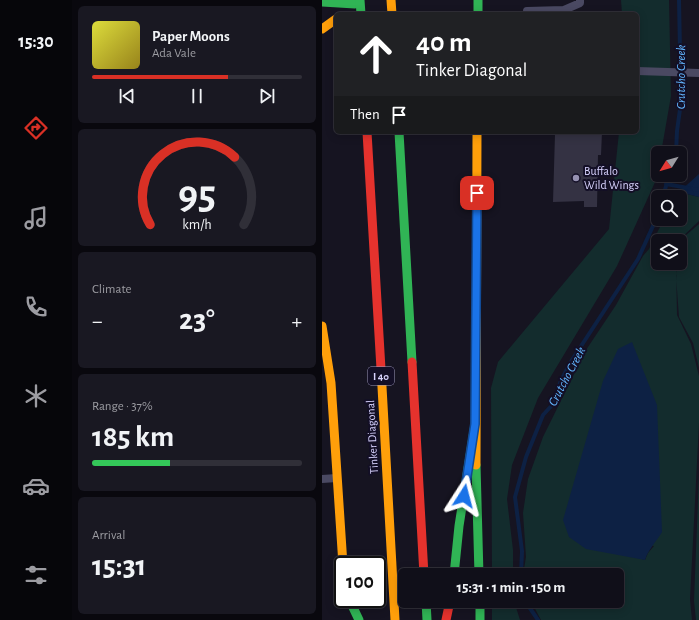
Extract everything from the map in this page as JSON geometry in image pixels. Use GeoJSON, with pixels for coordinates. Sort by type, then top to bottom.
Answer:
{"type":"FeatureCollection","features":[{"type":"Feature","properties":{"kind":"main road"},"geometry":{"type":"LineString","coordinates":[[391,0],[392,12]]}},
{"type":"Feature","properties":{"kind":"main road"},"geometry":{"type":"LineString","coordinates":[[478,0],[478,12]]}},
{"type":"Feature","properties":{"kind":"main road"},"geometry":{"type":"LineString","coordinates":[[322,2],[358,1]]}},
{"type":"Feature","properties":{"kind":"main road"},"geometry":{"type":"LineString","coordinates":[[344,12],[358,1]]}},
{"type":"Feature","properties":{"kind":"main road"},"geometry":{"type":"LineString","coordinates":[[358,1],[361,12]]}},
{"type":"Feature","properties":{"kind":"main road"},"geometry":{"type":"LineString","coordinates":[[322,29],[334,20]]}},
{"type":"Feature","properties":{"kind":"main road","name":"Tinker Diagonal"},"geometry":{"type":"LineString","coordinates":[[367,134],[395,620]]}},
{"type":"Feature","properties":{"kind":"main road"},"geometry":{"type":"LineString","coordinates":[[399,134],[424,568]]}},
{"type":"Feature","properties":{"kind":"main road"},"geometry":{"type":"LineString","coordinates":[[477,134],[475,424],[479,568]]}},
{"type":"Feature","properties":{"kind":"main road"},"geometry":{"type":"LineString","coordinates":[[322,326],[331,384],[342,556]]}},
{"type":"Feature","properties":{"kind":"main road"},"geometry":{"type":"LineString","coordinates":[[455,568],[459,526],[475,424]]}},
{"type":"Feature","properties":{"kind":"main road"},"geometry":{"type":"LineString","coordinates":[[346,608],[346,613]]}},
{"type":"Feature","properties":{"kind":"main road"},"geometry":{"type":"LineString","coordinates":[[353,608],[359,620]]}},
{"type":"Feature","properties":{"kind":"main road"},"geometry":{"type":"LineString","coordinates":[[426,608],[427,620]]}},
{"type":"Feature","properties":{"kind":"main road"},"geometry":{"type":"LineString","coordinates":[[446,620],[449,608]]}},
{"type":"Feature","properties":{"kind":"main road"},"geometry":{"type":"LineString","coordinates":[[480,608],[480,620]]}},
{"type":"Feature","properties":{"kind":"lane"},"geometry":{"type":"LineString","coordinates":[[527,11],[564,10],[580,3],[580,0]]}},
{"type":"Feature","properties":{"kind":"lane"},"geometry":{"type":"LineString","coordinates":[[639,71],[699,73]]}},
{"type":"Feature","properties":{"kind":"lane"},"geometry":{"type":"LineString","coordinates":[[322,479],[338,478]]}},
{"type":"Feature","properties":{"kind":"green space"},"geometry":{"type":"Polygon","coordinates":[[[621,0],[669,0],[671,96],[662,146],[651,146],[651,182],[655,182],[617,266],[538,398],[512,465],[507,499],[513,550],[513,568],[492,568],[491,388],[498,362],[609,229],[619,134],[639,134],[639,12],[622,12],[621,0]]]}},
{"type":"Feature","properties":{"kind":"green space"},"geometry":{"type":"Polygon","coordinates":[[[687,194],[699,197],[699,221],[685,234],[656,234],[660,226],[687,226],[687,194]]]}},
{"type":"Feature","properties":{"kind":"green space"},"geometry":{"type":"Polygon","coordinates":[[[699,224],[699,368],[693,343],[679,317],[676,270],[687,270],[687,234],[699,224]]]}},
{"type":"Feature","properties":{"kind":"green space"},"geometry":{"type":"Polygon","coordinates":[[[651,245],[651,270],[676,270],[677,315],[691,344],[699,376],[699,423],[690,599],[692,620],[541,620],[535,608],[624,608],[624,568],[524,568],[526,557],[523,513],[528,479],[543,437],[586,350],[616,305],[643,256],[651,245]],[[569,537],[645,560],[648,553],[654,546],[569,537]]]}},
{"type":"Feature","properties":{"kind":"green space"},"geometry":{"type":"Polygon","coordinates":[[[699,474],[699,620],[696,620],[694,601],[699,474]]]}},
{"type":"Feature","properties":{"kind":"green space"},"geometry":{"type":"Polygon","coordinates":[[[492,608],[516,608],[520,620],[492,620],[492,608]]]}},
{"type":"Feature","properties":{"kind":"water"},"geometry":{"type":"Polygon","coordinates":[[[699,174],[699,197],[687,194],[687,190],[681,190],[699,174]]]}},
{"type":"Feature","properties":{"kind":"water"},"geometry":{"type":"Polygon","coordinates":[[[632,342],[657,405],[662,532],[650,549],[645,560],[586,549],[569,537],[563,520],[603,381],[618,349],[632,342]]]}},
{"type":"Feature","properties":{"kind":"building","name":"Buffalo Wild Wings"},"geometry":{"type":"Polygon","coordinates":[[[555,134],[602,134],[601,155],[598,155],[597,207],[584,207],[584,201],[553,202],[555,134]]]}},
{"type":"Feature","properties":{"kind":"waterway","name":"Crutcho Creek"},"geometry":{"type":"LineString","coordinates":[[676,146],[681,102],[679,0]]}},
{"type":"Feature","properties":{"kind":"waterway","name":"Crutcho Creek"},"geometry":{"type":"LineString","coordinates":[[665,190],[667,182]]}},
{"type":"Feature","properties":{"kind":"waterway"},"geometry":{"type":"LineString","coordinates":[[666,184],[699,190]]}},
{"type":"Feature","properties":{"kind":"waterway","name":"Crutcho Creek"},"geometry":{"type":"LineString","coordinates":[[521,568],[522,551],[515,497],[526,457],[543,415],[554,403],[560,383],[570,363],[638,259],[653,226]]}},
{"type":"Feature","properties":{"kind":"waterway","name":"Crutcho Creek"},"geometry":{"type":"LineString","coordinates":[[530,608],[538,620]]}},
{"type":"Feature","properties":{"kind":"traffic: fast"},"geometry":{"type":"LineString","coordinates":[[360,0],[361,12]]}},
{"type":"Feature","properties":{"kind":"traffic: fast"},"geometry":{"type":"LineString","coordinates":[[478,0],[478,12]]}},
{"type":"Feature","properties":{"kind":"traffic: fast"},"geometry":{"type":"LineString","coordinates":[[322,2],[355,4]]}},
{"type":"Feature","properties":{"kind":"traffic: fast"},"geometry":{"type":"LineString","coordinates":[[399,134],[412,362]]}},
{"type":"Feature","properties":{"kind":"traffic: fast"},"geometry":{"type":"LineString","coordinates":[[455,568],[459,526],[475,424]]}},
{"type":"Feature","properties":{"kind":"traffic: fast"},"geometry":{"type":"LineString","coordinates":[[476,465],[479,568]]}},
{"type":"Feature","properties":{"kind":"traffic: fast"},"geometry":{"type":"LineString","coordinates":[[353,608],[359,620]]}},
{"type":"Feature","properties":{"kind":"traffic: fast"},"geometry":{"type":"LineString","coordinates":[[426,608],[427,620]]}},
{"type":"Feature","properties":{"kind":"traffic: fast"},"geometry":{"type":"LineString","coordinates":[[480,608],[480,620]]}},
{"type":"Feature","properties":{"kind":"traffic: slow"},"geometry":{"type":"LineString","coordinates":[[391,0],[392,12]]}},
{"type":"Feature","properties":{"kind":"traffic: slow"},"geometry":{"type":"LineString","coordinates":[[322,29],[334,20]]}},
{"type":"Feature","properties":{"kind":"traffic: slow"},"geometry":{"type":"LineString","coordinates":[[476,465],[477,134]]}},
{"type":"Feature","properties":{"kind":"traffic: slow"},"geometry":{"type":"LineString","coordinates":[[322,326],[331,383],[342,556]]}},
{"type":"Feature","properties":{"kind":"traffic: slow"},"geometry":{"type":"LineString","coordinates":[[381,369],[395,620]]}},
{"type":"Feature","properties":{"kind":"traffic: jam"},"geometry":{"type":"LineString","coordinates":[[367,134],[381,369]]}},
{"type":"Feature","properties":{"kind":"traffic: jam"},"geometry":{"type":"LineString","coordinates":[[412,362],[424,568]]}},
{"type":"Feature","properties":{"kind":"traffic: jam"},"geometry":{"type":"LineString","coordinates":[[446,620],[449,608]]}},
{"type":"Feature","properties":{"kind":"place","name":"Buffalo Wild Wings"},"geometry":{"type":"Point","coordinates":[576,178]}},
{"type":"Feature","properties":{"kind":"route"},"geometry":{"type":"LineString","coordinates":[[464,496],[475,424],[477,193]]}}]}
